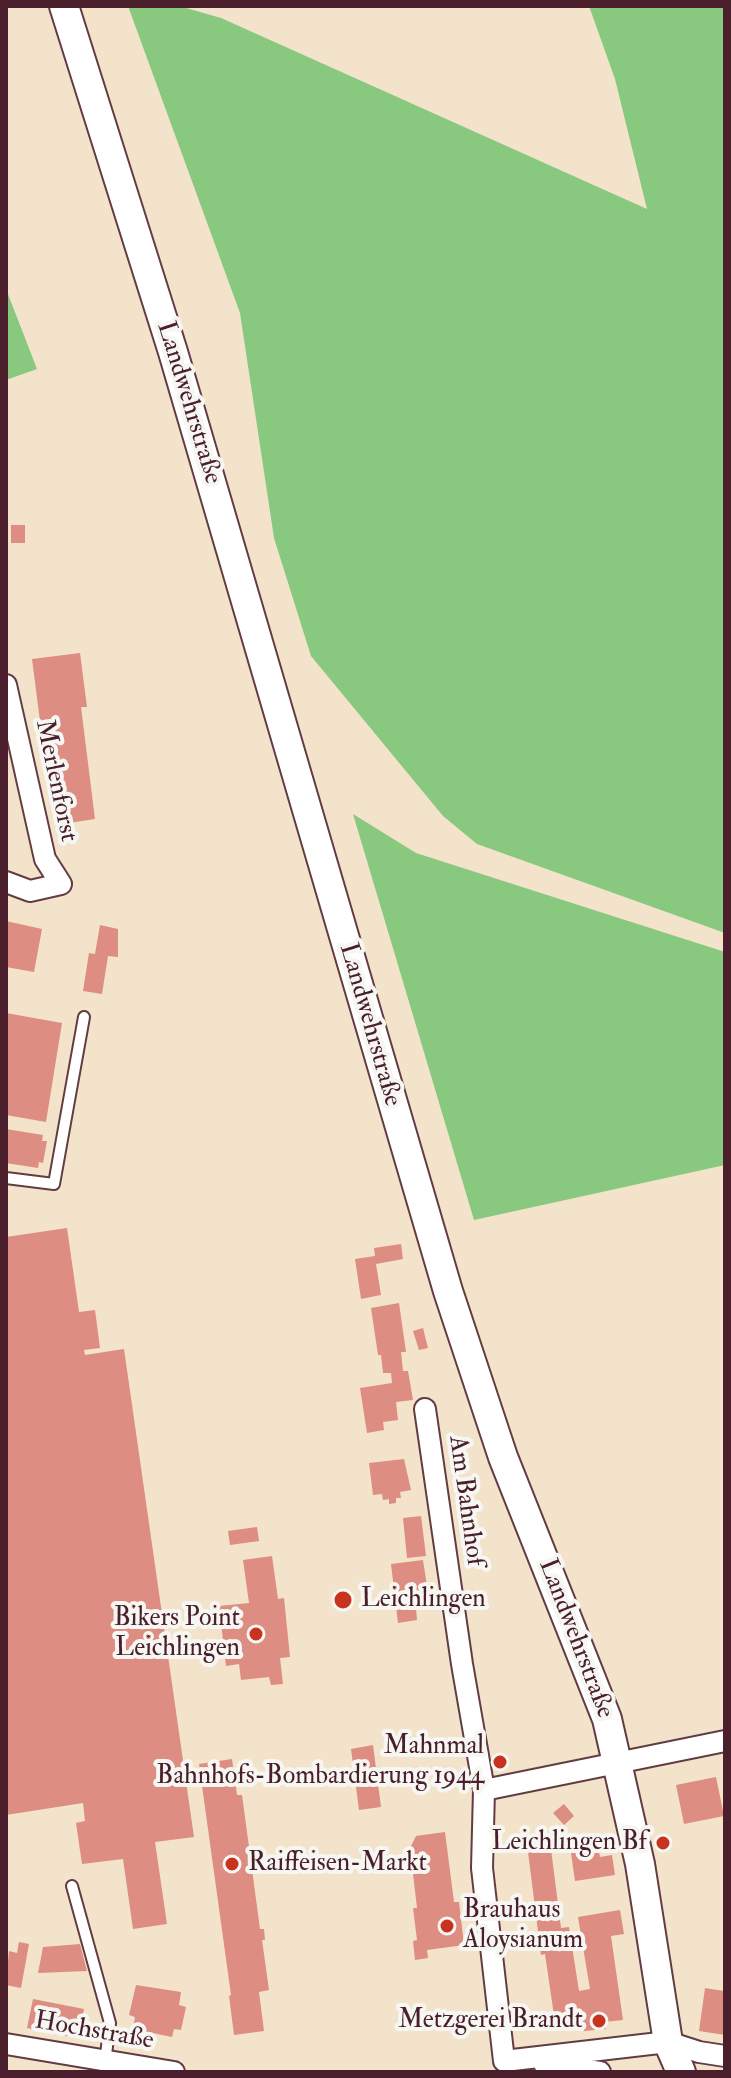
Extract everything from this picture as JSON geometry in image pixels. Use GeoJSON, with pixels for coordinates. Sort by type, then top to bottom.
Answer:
{"type":"FeatureCollection","features":[{"type":"Feature","properties":{"kind":"main road","name":"Landwehrstraße"},"geometry":{"type":"LineString","coordinates":[[64,6],[173,352],[448,1291],[503,1457],[607,1719],[640,1864],[668,2042],[681,2072]]}},
{"type":"Feature","properties":{"kind":"street","name":"Merlenforst"},"geometry":{"type":"LineString","coordinates":[[6,685],[45,859],[61,884],[30,891],[6,882]]}},
{"type":"Feature","properties":{"kind":"street","name":"Am Bahnhof"},"geometry":{"type":"LineString","coordinates":[[425,1409],[462,1664],[484,1790],[482,1868],[504,2061],[565,2064]]}},
{"type":"Feature","properties":{"kind":"street"},"geometry":{"type":"LineString","coordinates":[[484,1790],[725,1741]]}},
{"type":"Feature","properties":{"kind":"street"},"geometry":{"type":"LineString","coordinates":[[565,2064],[668,2042],[725,2056]]}},
{"type":"Feature","properties":{"kind":"street","name":"Hochstraße"},"geometry":{"type":"LineString","coordinates":[[6,2044],[100,2065],[174,2072]]}},
{"type":"Feature","properties":{"kind":"street"},"geometry":{"type":"LineString","coordinates":[[565,2064],[600,2072]]}},
{"type":"Feature","properties":{"kind":"lane"},"geometry":{"type":"LineString","coordinates":[[6,1178],[54,1184],[84,1017]]}},
{"type":"Feature","properties":{"kind":"lane"},"geometry":{"type":"LineString","coordinates":[[72,1886],[110,2023],[100,2065]]}},
{"type":"Feature","properties":{"kind":"green space"},"geometry":{"type":"Polygon","coordinates":[[[128,6],[179,6],[221,18],[647,209],[615,79],[589,6],[725,6],[725,933],[477,844],[443,816],[311,656],[274,538],[240,313],[128,6]]]}},
{"type":"Feature","properties":{"kind":"green space"},"geometry":{"type":"Polygon","coordinates":[[[6,289],[37,369],[6,380],[6,289]]]}},
{"type":"Feature","properties":{"kind":"green space"},"geometry":{"type":"Polygon","coordinates":[[[353,814],[416,853],[725,952],[725,1165],[474,1220],[353,814]]]}},
{"type":"Feature","properties":{"kind":"building"},"geometry":{"type":"Polygon","coordinates":[[[11,525],[25,525],[25,543],[11,543],[11,525]]]}},
{"type":"Feature","properties":{"kind":"building"},"geometry":{"type":"Polygon","coordinates":[[[80,653],[87,707],[81,707],[95,819],[62,824],[57,790],[49,791],[32,659],[80,653]]]}},
{"type":"Feature","properties":{"kind":"building"},"geometry":{"type":"Polygon","coordinates":[[[6,921],[42,929],[34,972],[6,967],[6,921]]]}},
{"type":"Feature","properties":{"kind":"building"},"geometry":{"type":"Polygon","coordinates":[[[100,925],[118,929],[118,957],[108,956],[102,994],[83,991],[89,953],[95,954],[100,925]]]}},
{"type":"Feature","properties":{"kind":"building"},"geometry":{"type":"Polygon","coordinates":[[[6,1013],[62,1023],[46,1122],[6,1115],[6,1013]]]}},
{"type":"Feature","properties":{"kind":"building"},"geometry":{"type":"Polygon","coordinates":[[[6,1129],[43,1135],[42,1141],[47,1141],[43,1163],[39,1162],[38,1168],[6,1163],[6,1129]]]}},
{"type":"Feature","properties":{"kind":"building"},"geometry":{"type":"Polygon","coordinates":[[[67,1228],[79,1312],[95,1310],[100,1348],[84,1350],[85,1355],[124,1349],[194,1837],[155,1842],[167,1924],[133,1929],[123,1859],[82,1864],[76,1823],[85,1821],[83,1803],[6,1815],[6,1237],[67,1228]]]}},
{"type":"Feature","properties":{"kind":"building"},"geometry":{"type":"Polygon","coordinates":[[[401,1244],[403,1259],[376,1264],[381,1295],[361,1299],[355,1259],[375,1256],[374,1248],[401,1244]]]}},
{"type":"Feature","properties":{"kind":"building"},"geometry":{"type":"Polygon","coordinates":[[[399,1303],[406,1352],[401,1352],[403,1371],[408,1371],[413,1400],[396,1402],[398,1420],[383,1422],[384,1430],[367,1433],[360,1388],[392,1383],[391,1373],[383,1373],[371,1308],[399,1303]]]}},
{"type":"Feature","properties":{"kind":"building"},"geometry":{"type":"Polygon","coordinates":[[[423,1328],[428,1348],[419,1350],[413,1331],[423,1328]]]}},
{"type":"Feature","properties":{"kind":"building"},"geometry":{"type":"Polygon","coordinates":[[[404,1459],[411,1490],[400,1492],[401,1498],[389,1504],[389,1499],[383,1500],[382,1494],[373,1495],[369,1463],[404,1459]]]}},
{"type":"Feature","properties":{"kind":"building"},"geometry":{"type":"Polygon","coordinates":[[[421,1516],[426,1556],[407,1558],[403,1518],[421,1516]]]}},
{"type":"Feature","properties":{"kind":"building"},"geometry":{"type":"Polygon","coordinates":[[[257,1527],[259,1541],[230,1545],[228,1531],[257,1527]]]}},
{"type":"Feature","properties":{"kind":"building"},"geometry":{"type":"Polygon","coordinates":[[[272,1556],[278,1599],[284,1598],[290,1657],[280,1658],[283,1684],[271,1685],[269,1677],[241,1680],[239,1664],[226,1666],[219,1606],[249,1603],[243,1560],[272,1556]]]}},
{"type":"Feature","properties":{"kind":"building"},"geometry":{"type":"Polygon","coordinates":[[[423,1560],[430,1606],[416,1608],[417,1620],[398,1623],[391,1564],[423,1560]]]}},
{"type":"Feature","properties":{"kind":"building"},"geometry":{"type":"Polygon","coordinates":[[[373,1745],[381,1807],[359,1810],[351,1749],[373,1745]]]}},
{"type":"Feature","properties":{"kind":"building","name":"Raiffeisen-Markt"},"geometry":{"type":"Polygon","coordinates":[[[232,1759],[237,1795],[242,1795],[260,1929],[264,1929],[265,1940],[262,1940],[269,1990],[259,1992],[264,2031],[234,2035],[199,1764],[232,1759]]]}},
{"type":"Feature","properties":{"kind":"building"},"geometry":{"type":"Polygon","coordinates":[[[716,1777],[724,1816],[684,1824],[676,1785],[716,1777]]]}},
{"type":"Feature","properties":{"kind":"building"},"geometry":{"type":"Polygon","coordinates":[[[564,1804],[574,1816],[564,1825],[553,1813],[564,1804]]]}},
{"type":"Feature","properties":{"kind":"building"},"geometry":{"type":"Polygon","coordinates":[[[445,1832],[454,1902],[459,1902],[464,1945],[427,1950],[428,1958],[415,1960],[413,1941],[417,1940],[413,1908],[417,1908],[410,1848],[416,1836],[445,1832]]]}},
{"type":"Feature","properties":{"kind":"building"},"geometry":{"type":"Polygon","coordinates":[[[597,1842],[600,1857],[612,1855],[615,1875],[575,1881],[570,1846],[597,1842]]]}},
{"type":"Feature","properties":{"kind":"building"},"geometry":{"type":"Polygon","coordinates":[[[551,1849],[561,1928],[569,1927],[579,1991],[590,1989],[578,1917],[620,1910],[624,1934],[611,1936],[623,2020],[605,2022],[606,2029],[584,2031],[583,2025],[556,2029],[545,1954],[541,1955],[528,1852],[551,1849]]]}},
{"type":"Feature","properties":{"kind":"building"},"geometry":{"type":"Polygon","coordinates":[[[19,1942],[29,1944],[21,1988],[6,1985],[9,1951],[17,1953],[19,1942]]]}},
{"type":"Feature","properties":{"kind":"building"},"geometry":{"type":"Polygon","coordinates":[[[80,1944],[87,1971],[38,1973],[43,1947],[80,1944]]]}},
{"type":"Feature","properties":{"kind":"building"},"geometry":{"type":"Polygon","coordinates":[[[136,1985],[181,1992],[179,2005],[186,2007],[181,2030],[174,2029],[172,2037],[133,2029],[135,2017],[129,2015],[136,1985]]]}},
{"type":"Feature","properties":{"kind":"building"},"geometry":{"type":"Polygon","coordinates":[[[705,1988],[724,1991],[725,2035],[699,2031],[705,1988]]]}},
{"type":"Feature","properties":{"kind":"building"},"geometry":{"type":"Polygon","coordinates":[[[33,1999],[84,2009],[78,2038],[27,2028],[33,1999]]]}},
{"type":"Feature","properties":{"kind":"place","name":"Leichlingen"},"geometry":{"type":"Point","coordinates":[343,1600]}},
{"type":"Feature","properties":{"kind":"place","name":"Bikers Point Leichlingen"},"geometry":{"type":"Point","coordinates":[256,1634]}},
{"type":"Feature","properties":{"kind":"place","name":"Mahnmal Bahnhofs-Bombardierung 1944"},"geometry":{"type":"Point","coordinates":[500,1762]}},
{"type":"Feature","properties":{"kind":"place","name":"Leichlingen Bf"},"geometry":{"type":"Point","coordinates":[663,1843]}},
{"type":"Feature","properties":{"kind":"place","name":"Raiffeisen-Markt"},"geometry":{"type":"Point","coordinates":[232,1864]}},
{"type":"Feature","properties":{"kind":"place","name":"Brauhaus Aloysianum"},"geometry":{"type":"Point","coordinates":[447,1926]}},
{"type":"Feature","properties":{"kind":"place","name":"Metzgerei Brandt"},"geometry":{"type":"Point","coordinates":[599,2021]}}]}
